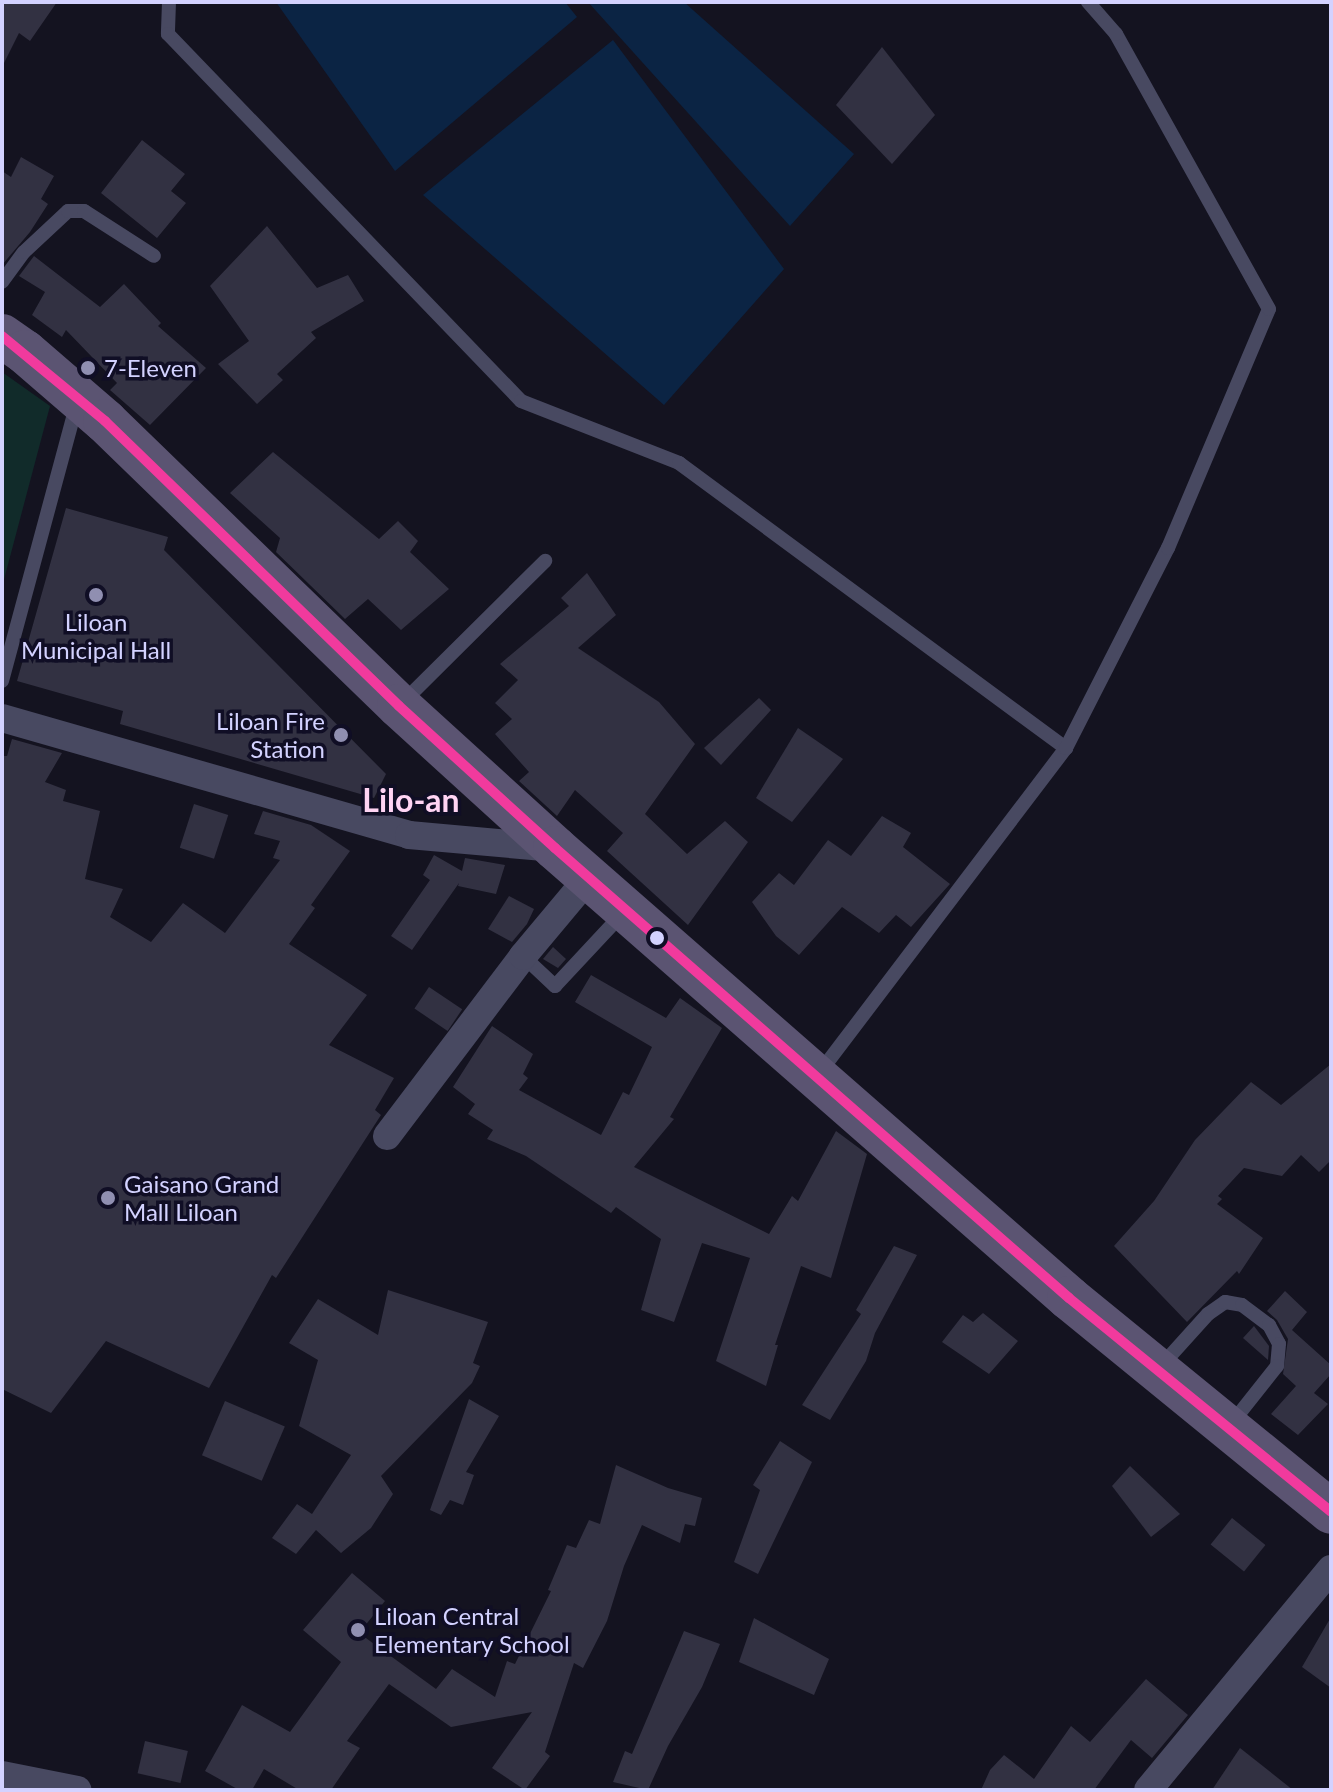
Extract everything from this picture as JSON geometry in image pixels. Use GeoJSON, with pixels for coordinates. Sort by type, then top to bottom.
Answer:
{"type":"FeatureCollection","features":[{"type":"Feature","properties":{"kind":"main road"},"geometry":{"type":"LineString","coordinates":[[2,336],[79,398],[399,706],[555,848],[1069,1298],[1331,1512]]}},
{"type":"Feature","properties":{"kind":"street"},"geometry":{"type":"LineString","coordinates":[[2,718],[409,835],[555,848]]}},
{"type":"Feature","properties":{"kind":"street"},"geometry":{"type":"LineString","coordinates":[[387,1136],[523,956],[589,877]]}},
{"type":"Feature","properties":{"kind":"street"},"geometry":{"type":"LineString","coordinates":[[1148,1790],[1331,1569]]}},
{"type":"Feature","properties":{"kind":"street"},"geometry":{"type":"LineString","coordinates":[[2,1775],[78,1790]]}},
{"type":"Feature","properties":{"kind":"lane"},"geometry":{"type":"LineString","coordinates":[[169,2],[168,34],[521,401],[679,463],[1066,748]]}},
{"type":"Feature","properties":{"kind":"lane"},"geometry":{"type":"LineString","coordinates":[[816,1076],[1066,748],[1168,548],[1269,309],[1116,34],[1088,2]]}},
{"type":"Feature","properties":{"kind":"lane"},"geometry":{"type":"LineString","coordinates":[[2,282],[24,252],[68,211],[84,211],[154,256]]}},
{"type":"Feature","properties":{"kind":"lane"},"geometry":{"type":"LineString","coordinates":[[2,681],[79,398]]}},
{"type":"Feature","properties":{"kind":"lane"},"geometry":{"type":"LineString","coordinates":[[399,706],[545,561]]}},
{"type":"Feature","properties":{"kind":"lane"},"geometry":{"type":"LineString","coordinates":[[523,956],[555,986],[626,910]]}},
{"type":"Feature","properties":{"kind":"lane"},"geometry":{"type":"LineString","coordinates":[[1158,1370],[1208,1314],[1225,1302],[1242,1305],[1269,1325],[1279,1344],[1277,1366],[1228,1428]]}},
{"type":"Feature","properties":{"kind":"green space"},"geometry":{"type":"Polygon","coordinates":[[[2,372],[50,406],[2,587],[2,372]]]}},
{"type":"Feature","properties":{"kind":"water"},"geometry":{"type":"Polygon","coordinates":[[[276,2],[565,2],[577,17],[395,171],[276,2]]]}},
{"type":"Feature","properties":{"kind":"water"},"geometry":{"type":"Polygon","coordinates":[[[588,2],[684,2],[854,154],[790,226],[588,2]]]}},
{"type":"Feature","properties":{"kind":"water"},"geometry":{"type":"Polygon","coordinates":[[[613,40],[784,269],[664,405],[423,195],[613,40]]]}},
{"type":"Feature","properties":{"kind":"building"},"geometry":{"type":"Polygon","coordinates":[[[2,2],[57,2],[30,41],[19,33],[2,67],[2,2]]]}},
{"type":"Feature","properties":{"kind":"building"},"geometry":{"type":"Polygon","coordinates":[[[882,47],[935,115],[892,164],[836,105],[882,47]]]}},
{"type":"Feature","properties":{"kind":"building"},"geometry":{"type":"Polygon","coordinates":[[[142,140],[185,174],[171,191],[186,203],[157,238],[101,193],[142,140]]]}},
{"type":"Feature","properties":{"kind":"building"},"geometry":{"type":"Polygon","coordinates":[[[21,157],[54,176],[41,199],[48,204],[30,232],[2,265],[2,171],[11,177],[21,157]]]}},
{"type":"Feature","properties":{"kind":"building"},"geometry":{"type":"Polygon","coordinates":[[[267,226],[317,288],[348,275],[364,301],[311,332],[316,338],[277,374],[283,380],[257,404],[218,364],[249,341],[210,286],[267,226]]]}},
{"type":"Feature","properties":{"kind":"building"},"geometry":{"type":"Polygon","coordinates":[[[34,256],[100,307],[124,284],[161,323],[158,326],[206,368],[150,425],[110,390],[117,383],[66,330],[62,337],[32,315],[45,292],[19,276],[34,256]]]}},
{"type":"Feature","properties":{"kind":"building"},"geometry":{"type":"Polygon","coordinates":[[[273,452],[379,539],[398,521],[418,541],[410,552],[449,589],[401,630],[368,599],[345,619],[276,552],[280,538],[230,493],[273,452]]]}},
{"type":"Feature","properties":{"kind":"building"},"geometry":{"type":"Polygon","coordinates":[[[66,508],[168,537],[164,550],[386,774],[374,798],[120,724],[123,711],[17,681],[66,508]]]}},
{"type":"Feature","properties":{"kind":"building"},"geometry":{"type":"Polygon","coordinates":[[[587,573],[616,615],[578,648],[659,702],[695,744],[645,814],[687,854],[725,821],[748,842],[688,925],[607,851],[623,833],[575,790],[557,816],[519,781],[529,772],[495,734],[512,719],[495,703],[518,680],[500,664],[569,606],[561,598],[587,573]]]}},
{"type":"Feature","properties":{"kind":"building"},"geometry":{"type":"Polygon","coordinates":[[[759,698],[771,710],[721,765],[704,748],[759,698]]]}},
{"type":"Feature","properties":{"kind":"building"},"geometry":{"type":"Polygon","coordinates":[[[798,728],[843,759],[792,822],[756,798],[798,728]]]}},
{"type":"Feature","properties":{"kind":"building","name":"Gaisano Grand Mall Liloan"},"geometry":{"type":"Polygon","coordinates":[[[12,739],[62,753],[45,782],[66,790],[63,801],[100,811],[85,879],[123,889],[110,917],[151,942],[183,903],[225,933],[280,860],[273,858],[280,841],[254,834],[263,811],[311,825],[350,851],[311,905],[315,908],[289,944],[367,995],[329,1045],[394,1078],[375,1110],[381,1115],[276,1278],[272,1275],[209,1388],[106,1341],[51,1413],[2,1389],[2,756],[7,756],[12,739]]]}},
{"type":"Feature","properties":{"kind":"building"},"geometry":{"type":"Polygon","coordinates":[[[194,804],[228,815],[214,859],[180,848],[194,804]]]}},
{"type":"Feature","properties":{"kind":"building"},"geometry":{"type":"Polygon","coordinates":[[[882,816],[911,833],[903,847],[950,884],[911,927],[896,915],[879,933],[842,907],[799,955],[776,936],[752,902],[779,873],[794,885],[828,840],[851,856],[882,816]]]}},
{"type":"Feature","properties":{"kind":"building"},"geometry":{"type":"Polygon","coordinates":[[[434,855],[462,871],[465,858],[505,865],[496,894],[458,886],[459,883],[412,950],[391,936],[430,880],[423,875],[434,855]]]}},
{"type":"Feature","properties":{"kind":"building"},"geometry":{"type":"Polygon","coordinates":[[[509,896],[534,909],[527,924],[512,942],[488,929],[509,896]]]}},
{"type":"Feature","properties":{"kind":"building"},"geometry":{"type":"Polygon","coordinates":[[[553,947],[566,959],[558,968],[543,959],[553,947]]]}},
{"type":"Feature","properties":{"kind":"building"},"geometry":{"type":"Polygon","coordinates":[[[591,975],[666,1018],[680,998],[722,1028],[670,1117],[674,1119],[634,1167],[769,1234],[792,1196],[798,1201],[836,1131],[867,1154],[831,1278],[801,1266],[775,1345],[778,1345],[766,1386],[716,1361],[750,1258],[702,1243],[674,1322],[641,1310],[661,1239],[616,1207],[611,1213],[526,1156],[487,1139],[493,1130],[468,1114],[475,1104],[453,1087],[492,1026],[533,1054],[523,1074],[528,1078],[519,1090],[601,1135],[623,1092],[629,1095],[652,1047],[575,1002],[591,975]]]}},
{"type":"Feature","properties":{"kind":"building"},"geometry":{"type":"Polygon","coordinates":[[[429,987],[462,1009],[448,1031],[414,1009],[429,987]]]}},
{"type":"Feature","properties":{"kind":"building"},"geometry":{"type":"Polygon","coordinates":[[[1331,1064],[1331,1160],[1319,1172],[1301,1155],[1282,1176],[1244,1168],[1218,1196],[1222,1199],[1217,1204],[1263,1238],[1239,1274],[1237,1271],[1187,1322],[1114,1246],[1154,1201],[1195,1140],[1251,1082],[1281,1105],[1331,1064]]]}},
{"type":"Feature","properties":{"kind":"building"},"geometry":{"type":"Polygon","coordinates":[[[894,1246],[917,1255],[875,1333],[866,1361],[830,1420],[802,1405],[861,1314],[856,1310],[894,1246]]]}},
{"type":"Feature","properties":{"kind":"building"},"geometry":{"type":"Polygon","coordinates":[[[388,1290],[488,1322],[473,1363],[480,1366],[472,1383],[381,1476],[393,1494],[371,1528],[341,1553],[316,1530],[296,1554],[272,1538],[297,1504],[312,1514],[351,1455],[299,1426],[318,1360],[289,1343],[318,1299],[378,1335],[388,1290]]]}},
{"type":"Feature","properties":{"kind":"building"},"geometry":{"type":"Polygon","coordinates":[[[1285,1291],[1307,1312],[1292,1330],[1331,1365],[1331,1374],[1314,1393],[1328,1404],[1298,1435],[1271,1414],[1296,1386],[1283,1374],[1288,1339],[1277,1320],[1267,1311],[1285,1291]]]}},
{"type":"Feature","properties":{"kind":"building"},"geometry":{"type":"Polygon","coordinates":[[[983,1313],[1018,1341],[989,1374],[942,1342],[963,1315],[973,1322],[983,1313]]]}},
{"type":"Feature","properties":{"kind":"building"},"geometry":{"type":"Polygon","coordinates":[[[1254,1326],[1269,1346],[1268,1360],[1243,1338],[1254,1326]]]}},
{"type":"Feature","properties":{"kind":"building"},"geometry":{"type":"Polygon","coordinates":[[[469,1399],[499,1416],[466,1472],[474,1475],[463,1505],[450,1500],[441,1515],[430,1510],[469,1399]]]}},
{"type":"Feature","properties":{"kind":"building"},"geometry":{"type":"Polygon","coordinates":[[[225,1401],[285,1426],[262,1481],[202,1455],[225,1401]]]}},
{"type":"Feature","properties":{"kind":"building"},"geometry":{"type":"Polygon","coordinates":[[[780,1441],[812,1462],[758,1574],[734,1562],[760,1490],[753,1485],[780,1441]]]}},
{"type":"Feature","properties":{"kind":"building"},"geometry":{"type":"Polygon","coordinates":[[[616,1465],[668,1488],[702,1498],[695,1526],[685,1524],[680,1543],[642,1525],[624,1566],[607,1621],[583,1668],[574,1663],[545,1752],[550,1756],[525,1790],[492,1768],[532,1712],[451,1727],[389,1684],[347,1741],[360,1748],[331,1790],[299,1790],[264,1769],[252,1790],[239,1790],[205,1771],[242,1705],[290,1732],[341,1662],[303,1630],[352,1573],[385,1601],[359,1633],[436,1689],[452,1669],[495,1697],[507,1661],[515,1664],[551,1591],[548,1590],[567,1545],[576,1548],[589,1520],[600,1524],[616,1465]]]}},
{"type":"Feature","properties":{"kind":"building"},"geometry":{"type":"Polygon","coordinates":[[[1130,1466],[1180,1514],[1151,1537],[1112,1486],[1130,1466]]]}},
{"type":"Feature","properties":{"kind":"building"},"geometry":{"type":"Polygon","coordinates":[[[1232,1518],[1265,1545],[1244,1571],[1211,1544],[1232,1518]]]}},
{"type":"Feature","properties":{"kind":"building"},"geometry":{"type":"Polygon","coordinates":[[[1331,1617],[1331,1688],[1302,1667],[1331,1617]]]}},
{"type":"Feature","properties":{"kind":"building"},"geometry":{"type":"Polygon","coordinates":[[[754,1618],[829,1659],[814,1695],[739,1662],[754,1618]]]}},
{"type":"Feature","properties":{"kind":"building"},"geometry":{"type":"Polygon","coordinates":[[[684,1631],[720,1644],[702,1687],[668,1746],[648,1790],[613,1782],[625,1751],[632,1754],[684,1631]]]}},
{"type":"Feature","properties":{"kind":"building"},"geometry":{"type":"Polygon","coordinates":[[[1146,1679],[1188,1715],[1152,1758],[1131,1740],[1094,1790],[981,1790],[990,1770],[1004,1755],[1034,1779],[1071,1726],[1090,1742],[1146,1679]]]}},
{"type":"Feature","properties":{"kind":"building"},"geometry":{"type":"Polygon","coordinates":[[[145,1741],[188,1751],[180,1783],[138,1773],[145,1741]]]}},
{"type":"Feature","properties":{"kind":"building"},"geometry":{"type":"Polygon","coordinates":[[[1240,1748],[1293,1790],[1212,1790],[1240,1748]]]}},
{"type":"Feature","properties":{"kind":"transit line"},"geometry":{"type":"LineString","coordinates":[[2,336],[105,421],[399,706],[555,848],[1069,1298],[1331,1512]]}},
{"type":"Feature","properties":{"kind":"place","name":"7-Eleven"},"geometry":{"type":"Point","coordinates":[88,368]}},
{"type":"Feature","properties":{"kind":"place","name":"Liloan Municipal Hall"},"geometry":{"type":"Point","coordinates":[96,595]}},
{"type":"Feature","properties":{"kind":"place","name":"Liloan Fire Station"},"geometry":{"type":"Point","coordinates":[341,735]}},
{"type":"Feature","properties":{"kind":"place","name":"Gaisano Grand Mall Liloan"},"geometry":{"type":"Point","coordinates":[108,1198]}},
{"type":"Feature","properties":{"kind":"place","name":"Liloan Central Elementary School"},"geometry":{"type":"Point","coordinates":[358,1630]}},
{"type":"Feature","properties":{"kind":"district","name":"Lilo-an"},"geometry":{"type":"Point","coordinates":[411,800]}}]}
